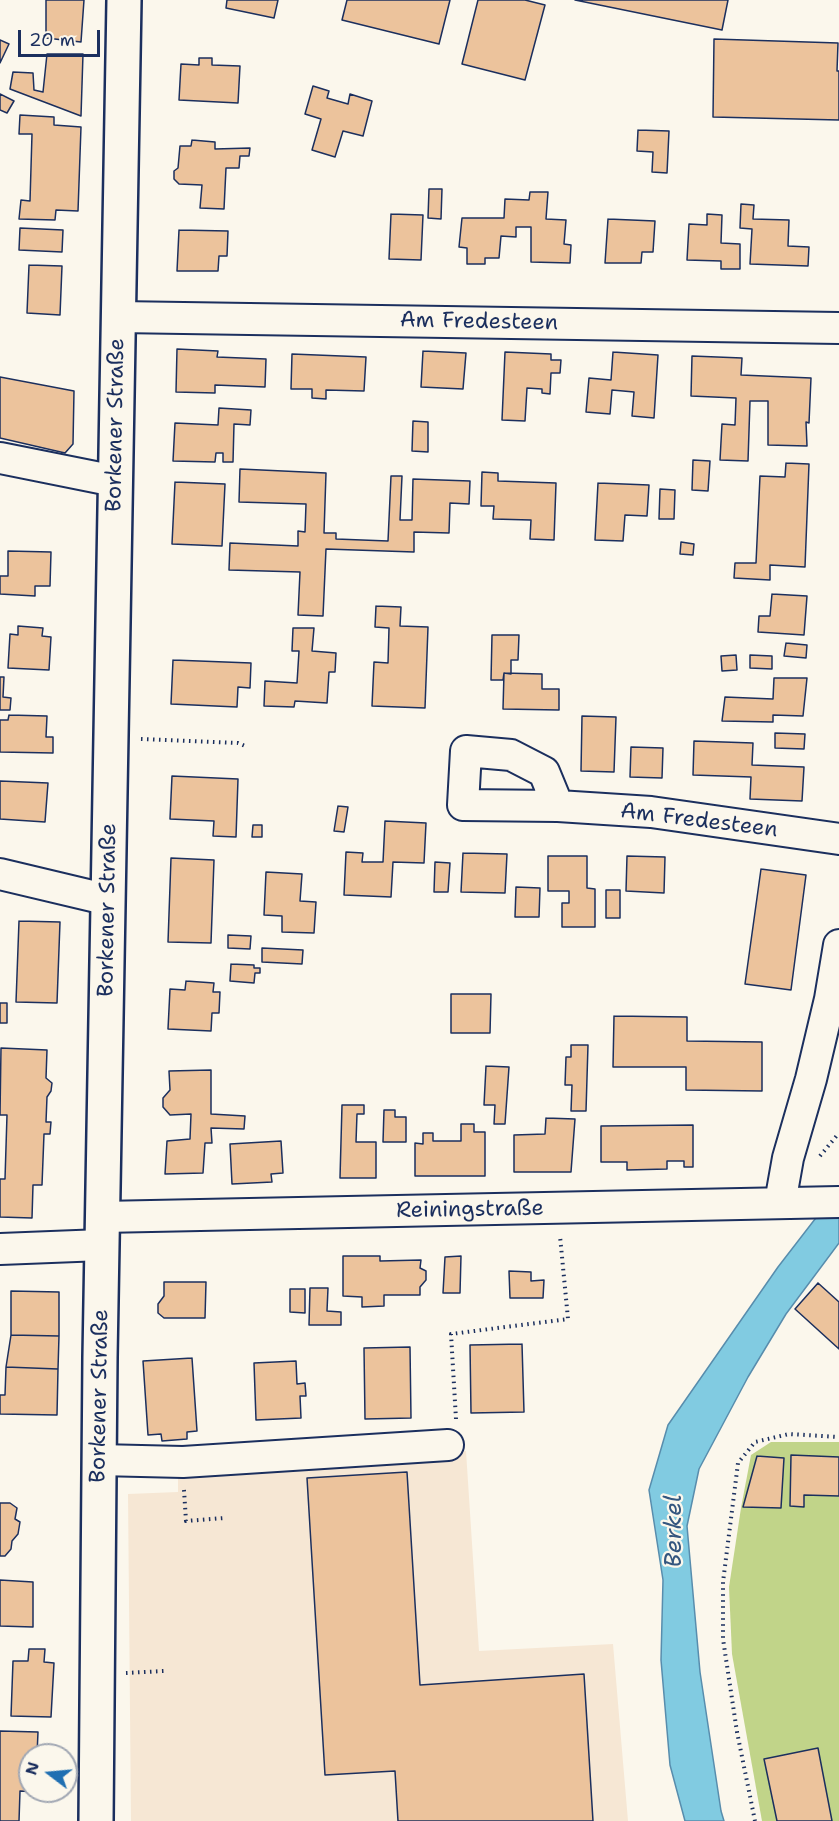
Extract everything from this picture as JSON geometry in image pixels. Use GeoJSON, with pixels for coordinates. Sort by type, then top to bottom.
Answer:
{"type":"FeatureCollection","features":[{"type":"Feature","properties":{"kind":"street","name":"Borkener Straße"},"geometry":{"type":"LineString","coordinates":[[96,1821],[102,1231],[124,0]]}},
{"type":"Feature","properties":{"kind":"street","name":"Am Fredesteen"},"geometry":{"type":"LineString","coordinates":[[118,317],[839,328]]}},
{"type":"Feature","properties":{"kind":"street"},"geometry":{"type":"LineString","coordinates":[[0,458],[115,481]]}},
{"type":"Feature","properties":{"kind":"street","name":"Am Fredesteen"},"geometry":{"type":"LineString","coordinates":[[558,806],[651,812],[839,839]]}},
{"type":"Feature","properties":{"kind":"street"},"geometry":{"type":"LineString","coordinates":[[0,874],[108,900]]}},
{"type":"Feature","properties":{"kind":"street"},"geometry":{"type":"LineString","coordinates":[[780,1203],[788,1158],[811,1079],[830,999],[839,945]]}},
{"type":"Feature","properties":{"kind":"street","name":"Reiningstraße"},"geometry":{"type":"LineString","coordinates":[[0,1249],[102,1231],[558,1208],[828,1202]]}},
{"type":"Feature","properties":{"kind":"street"},"geometry":{"type":"LineString","coordinates":[[99,1460],[183,1462],[448,1445]]}},
{"type":"Feature","properties":{"kind":"path"},"geometry":{"type":"LineString","coordinates":[[110,736],[238,743],[245,746]]}},
{"type":"Feature","properties":{"kind":"path"},"geometry":{"type":"LineString","coordinates":[[448,1445],[456,1420],[451,1334],[568,1319],[558,1208]]}},
{"type":"Feature","properties":{"kind":"path"},"geometry":{"type":"LineString","coordinates":[[754,1821],[737,1732],[723,1639],[723,1582],[738,1463],[755,1442],[789,1434],[839,1437]]}},
{"type":"Feature","properties":{"kind":"path"},"geometry":{"type":"LineString","coordinates":[[183,1462],[186,1521],[224,1518]]}},
{"type":"Feature","properties":{"kind":"path"},"geometry":{"type":"LineString","coordinates":[[98,1674],[164,1671]]}},
{"type":"Feature","properties":{"kind":"shaded area"},"geometry":{"type":"Polygon","coordinates":[[[466,1451],[479,1651],[613,1644],[628,1821],[131,1821],[128,1494],[178,1492],[178,1477],[466,1451]]]}},
{"type":"Feature","properties":{"kind":"green space"},"geometry":{"type":"Polygon","coordinates":[[[771,1442],[839,1442],[839,1821],[762,1821],[732,1654],[729,1587],[741,1508],[751,1455],[771,1442]]]}},
{"type":"Feature","properties":{"kind":"water","name":"Berkel"},"geometry":{"type":"Polygon","coordinates":[[[839,1188],[839,1243],[786,1314],[748,1377],[699,1469],[687,1526],[700,1672],[724,1821],[685,1821],[670,1765],[661,1660],[663,1580],[649,1490],[668,1425],[778,1267],[839,1188]]]}},
{"type":"Feature","properties":{"kind":"building"},"geometry":{"type":"Polygon","coordinates":[[[46,0],[84,0],[81,42],[46,38],[46,0]]]}},
{"type":"Feature","properties":{"kind":"building"},"geometry":{"type":"Polygon","coordinates":[[[227,0],[278,0],[274,18],[226,8],[227,0]]]}},
{"type":"Feature","properties":{"kind":"building"},"geometry":{"type":"Polygon","coordinates":[[[347,0],[450,0],[439,44],[342,20],[347,0]]]}},
{"type":"Feature","properties":{"kind":"building"},"geometry":{"type":"Polygon","coordinates":[[[478,0],[525,0],[545,5],[525,80],[462,64],[478,0]]]}},
{"type":"Feature","properties":{"kind":"building"},"geometry":{"type":"Polygon","coordinates":[[[575,0],[728,0],[722,30],[575,0]]]}},
{"type":"Feature","properties":{"kind":"building"},"geometry":{"type":"Polygon","coordinates":[[[714,39],[838,43],[839,120],[713,117],[714,39]]]}},
{"type":"Feature","properties":{"kind":"building"},"geometry":{"type":"Polygon","coordinates":[[[0,40],[9,44],[0,63],[0,40]]]}},
{"type":"Feature","properties":{"kind":"building"},"geometry":{"type":"Polygon","coordinates":[[[47,54],[83,54],[81,116],[10,89],[13,72],[33,73],[34,90],[43,92],[47,54]]]}},
{"type":"Feature","properties":{"kind":"building"},"geometry":{"type":"Polygon","coordinates":[[[199,58],[212,58],[212,65],[240,66],[238,103],[179,100],[181,64],[199,65],[199,58]]]}},
{"type":"Feature","properties":{"kind":"building"},"geometry":{"type":"Polygon","coordinates":[[[313,86],[329,91],[327,98],[348,104],[350,94],[372,101],[363,136],[343,131],[335,157],[312,150],[321,119],[305,114],[313,86]]]}},
{"type":"Feature","properties":{"kind":"building"},"geometry":{"type":"Polygon","coordinates":[[[0,94],[14,101],[7,113],[0,110],[0,94]]]}},
{"type":"Feature","properties":{"kind":"building"},"geometry":{"type":"Polygon","coordinates":[[[20,115],[54,117],[54,125],[81,127],[78,211],[56,210],[55,220],[19,219],[21,200],[30,201],[32,134],[19,134],[20,115]]]}},
{"type":"Feature","properties":{"kind":"building"},"geometry":{"type":"Polygon","coordinates":[[[638,130],[669,131],[667,173],[652,172],[653,152],[637,151],[638,130]]]}},
{"type":"Feature","properties":{"kind":"building"},"geometry":{"type":"Polygon","coordinates":[[[192,140],[215,142],[215,149],[250,148],[249,156],[240,156],[239,168],[226,168],[224,209],[200,208],[202,185],[179,184],[174,179],[174,171],[178,168],[180,146],[191,146],[192,140]]]}},
{"type":"Feature","properties":{"kind":"building"},"geometry":{"type":"Polygon","coordinates":[[[429,189],[442,189],[441,219],[428,218],[429,189]]]}},
{"type":"Feature","properties":{"kind":"building"},"geometry":{"type":"Polygon","coordinates":[[[530,192],[548,192],[546,219],[566,220],[564,244],[571,245],[570,263],[531,262],[531,227],[516,227],[516,237],[501,236],[499,258],[485,258],[485,264],[467,264],[467,248],[459,247],[462,218],[504,218],[505,199],[529,200],[530,192]]]}},
{"type":"Feature","properties":{"kind":"building"},"geometry":{"type":"Polygon","coordinates":[[[741,204],[754,205],[753,219],[789,220],[788,246],[809,247],[808,266],[750,264],[752,229],[740,228],[741,204]]]}},
{"type":"Feature","properties":{"kind":"building"},"geometry":{"type":"Polygon","coordinates":[[[391,214],[423,215],[421,260],[389,259],[391,214]]]}},
{"type":"Feature","properties":{"kind":"building"},"geometry":{"type":"Polygon","coordinates":[[[707,214],[722,215],[721,243],[740,244],[740,269],[721,269],[721,261],[687,260],[689,224],[707,225],[707,214]]]}},
{"type":"Feature","properties":{"kind":"building"},"geometry":{"type":"Polygon","coordinates":[[[608,219],[655,221],[653,252],[642,252],[641,263],[605,263],[608,219]]]}},
{"type":"Feature","properties":{"kind":"building"},"geometry":{"type":"Polygon","coordinates":[[[20,228],[63,230],[62,252],[19,250],[20,228]]]}},
{"type":"Feature","properties":{"kind":"building"},"geometry":{"type":"Polygon","coordinates":[[[179,230],[228,231],[227,256],[219,256],[218,271],[177,271],[179,230]]]}},
{"type":"Feature","properties":{"kind":"building"},"geometry":{"type":"Polygon","coordinates":[[[29,265],[62,266],[60,315],[27,313],[29,265]]]}},
{"type":"Feature","properties":{"kind":"building"},"geometry":{"type":"Polygon","coordinates":[[[177,349],[218,351],[217,357],[266,359],[265,387],[215,385],[215,393],[176,392],[177,349]]]}},
{"type":"Feature","properties":{"kind":"building"},"geometry":{"type":"Polygon","coordinates":[[[423,351],[466,353],[463,389],[421,387],[423,351]]]}},
{"type":"Feature","properties":{"kind":"building"},"geometry":{"type":"Polygon","coordinates":[[[505,352],[551,354],[551,360],[561,360],[560,373],[551,373],[550,394],[542,393],[542,389],[527,388],[525,421],[502,420],[505,352]]]}},
{"type":"Feature","properties":{"kind":"building"},"geometry":{"type":"Polygon","coordinates":[[[613,352],[658,355],[654,418],[632,416],[634,392],[612,390],[610,414],[586,412],[589,378],[611,380],[613,352]]]}},
{"type":"Feature","properties":{"kind":"building"},"geometry":{"type":"Polygon","coordinates":[[[292,354],[366,357],[364,391],[326,390],[326,399],[312,398],[312,389],[291,389],[292,354]]]}},
{"type":"Feature","properties":{"kind":"building"},"geometry":{"type":"Polygon","coordinates":[[[692,356],[742,358],[741,375],[811,378],[809,423],[806,422],[807,446],[768,445],[768,401],[750,401],[748,461],[720,460],[722,424],[735,425],[736,398],[691,396],[692,356]]]}},
{"type":"Feature","properties":{"kind":"building"},"geometry":{"type":"Polygon","coordinates":[[[0,377],[74,391],[73,444],[65,453],[0,438],[0,377]]]}},
{"type":"Feature","properties":{"kind":"building"},"geometry":{"type":"Polygon","coordinates":[[[219,408],[251,410],[250,425],[234,424],[233,462],[223,462],[223,453],[216,453],[215,462],[173,461],[175,423],[218,425],[219,408]]]}},
{"type":"Feature","properties":{"kind":"building"},"geometry":{"type":"Polygon","coordinates":[[[413,421],[428,422],[428,452],[412,451],[413,421]]]}},
{"type":"Feature","properties":{"kind":"building"},"geometry":{"type":"Polygon","coordinates":[[[693,460],[710,461],[708,491],[692,490],[693,460]]]}},
{"type":"Feature","properties":{"kind":"building"},"geometry":{"type":"Polygon","coordinates":[[[786,463],[809,464],[805,567],[770,565],[770,580],[734,578],[735,563],[756,563],[760,476],[785,477],[786,463]]]}},
{"type":"Feature","properties":{"kind":"building"},"geometry":{"type":"Polygon","coordinates":[[[240,469],[326,473],[324,533],[336,533],[336,539],[388,541],[391,476],[402,476],[400,520],[412,520],[413,479],[470,481],[469,504],[450,503],[449,533],[414,532],[414,552],[326,549],[323,616],[298,615],[300,572],[229,570],[230,543],[298,546],[298,531],[305,532],[306,504],[239,502],[240,469]]]}},
{"type":"Feature","properties":{"kind":"building"},"geometry":{"type":"Polygon","coordinates":[[[482,472],[498,473],[498,481],[556,483],[554,540],[530,539],[531,520],[493,519],[494,506],[481,506],[482,472]]]}},
{"type":"Feature","properties":{"kind":"building"},"geometry":{"type":"Polygon","coordinates":[[[175,482],[225,484],[222,546],[172,544],[175,482]]]}},
{"type":"Feature","properties":{"kind":"building"},"geometry":{"type":"Polygon","coordinates":[[[598,483],[649,485],[647,516],[625,515],[623,541],[595,540],[598,483]]]}},
{"type":"Feature","properties":{"kind":"building"},"geometry":{"type":"Polygon","coordinates":[[[660,489],[675,490],[674,519],[659,519],[660,489]]]}},
{"type":"Feature","properties":{"kind":"building"},"geometry":{"type":"Polygon","coordinates":[[[681,542],[694,544],[693,555],[680,554],[681,542]]]}},
{"type":"Feature","properties":{"kind":"building"},"geometry":{"type":"Polygon","coordinates":[[[8,551],[51,552],[50,586],[35,586],[35,596],[0,594],[0,576],[8,576],[8,551]]]}},
{"type":"Feature","properties":{"kind":"building"},"geometry":{"type":"Polygon","coordinates":[[[772,594],[807,596],[804,635],[758,632],[759,616],[770,616],[772,594]]]}},
{"type":"Feature","properties":{"kind":"building"},"geometry":{"type":"Polygon","coordinates":[[[376,606],[401,607],[400,626],[428,627],[425,708],[372,706],[374,662],[388,663],[389,628],[375,627],[376,606]]]}},
{"type":"Feature","properties":{"kind":"building"},"geometry":{"type":"Polygon","coordinates":[[[18,626],[43,628],[42,636],[51,637],[49,670],[8,668],[10,634],[18,635],[18,626]]]}},
{"type":"Feature","properties":{"kind":"building"},"geometry":{"type":"Polygon","coordinates":[[[293,628],[314,628],[312,651],[336,653],[335,672],[329,672],[327,703],[295,701],[294,707],[264,706],[265,681],[297,683],[299,651],[292,651],[293,628]]]}},
{"type":"Feature","properties":{"kind":"building"},"geometry":{"type":"Polygon","coordinates":[[[492,635],[519,635],[518,660],[511,660],[511,674],[504,673],[503,680],[491,680],[492,635]]]}},
{"type":"Feature","properties":{"kind":"building"},"geometry":{"type":"Polygon","coordinates":[[[786,643],[807,645],[806,658],[784,656],[786,643]]]}},
{"type":"Feature","properties":{"kind":"building"},"geometry":{"type":"Polygon","coordinates":[[[736,655],[737,670],[722,671],[721,656],[736,655]]]}},
{"type":"Feature","properties":{"kind":"building"},"geometry":{"type":"Polygon","coordinates":[[[750,655],[772,656],[772,669],[750,668],[750,655]]]}},
{"type":"Feature","properties":{"kind":"building"},"geometry":{"type":"Polygon","coordinates":[[[173,660],[251,663],[250,688],[238,687],[237,707],[171,704],[173,660]]]}},
{"type":"Feature","properties":{"kind":"building"},"geometry":{"type":"Polygon","coordinates":[[[504,673],[542,674],[542,689],[559,689],[559,710],[503,709],[504,673]]]}},
{"type":"Feature","properties":{"kind":"building"},"geometry":{"type":"Polygon","coordinates":[[[0,677],[4,677],[3,697],[11,698],[10,710],[0,710],[0,677]]]}},
{"type":"Feature","properties":{"kind":"building"},"geometry":{"type":"Polygon","coordinates":[[[774,678],[807,678],[803,716],[773,715],[773,722],[722,721],[725,697],[773,699],[774,678]]]}},
{"type":"Feature","properties":{"kind":"building"},"geometry":{"type":"Polygon","coordinates":[[[9,715],[47,716],[46,737],[53,737],[53,753],[0,752],[0,720],[8,720],[9,715]]]}},
{"type":"Feature","properties":{"kind":"building"},"geometry":{"type":"Polygon","coordinates":[[[582,716],[616,717],[614,772],[581,771],[582,716]]]}},
{"type":"Feature","properties":{"kind":"building"},"geometry":{"type":"Polygon","coordinates":[[[775,733],[805,734],[804,749],[775,748],[775,733]]]}},
{"type":"Feature","properties":{"kind":"building"},"geometry":{"type":"Polygon","coordinates":[[[694,741],[753,743],[752,765],[804,767],[802,801],[750,799],[751,777],[693,775],[694,741]]]}},
{"type":"Feature","properties":{"kind":"building"},"geometry":{"type":"Polygon","coordinates":[[[631,747],[663,748],[662,778],[630,777],[631,747]]]}},
{"type":"Feature","properties":{"kind":"building"},"geometry":{"type":"Polygon","coordinates":[[[172,776],[238,779],[236,837],[213,836],[214,821],[170,819],[172,776]]]}},
{"type":"Feature","properties":{"kind":"building"},"geometry":{"type":"Polygon","coordinates":[[[0,781],[48,783],[45,822],[0,819],[0,781]]]}},
{"type":"Feature","properties":{"kind":"building"},"geometry":{"type":"Polygon","coordinates":[[[338,806],[348,807],[344,832],[334,831],[338,806]]]}},
{"type":"Feature","properties":{"kind":"building"},"geometry":{"type":"Polygon","coordinates":[[[385,821],[426,823],[424,863],[393,862],[391,897],[344,895],[346,852],[363,853],[362,862],[383,862],[385,821]]]}},
{"type":"Feature","properties":{"kind":"building"},"geometry":{"type":"Polygon","coordinates":[[[253,825],[262,825],[262,837],[252,837],[253,825]]]}},
{"type":"Feature","properties":{"kind":"building"},"geometry":{"type":"Polygon","coordinates":[[[463,853],[507,854],[505,893],[461,892],[463,853]]]}},
{"type":"Feature","properties":{"kind":"building"},"geometry":{"type":"Polygon","coordinates":[[[548,856],[587,856],[587,888],[595,889],[595,927],[562,927],[562,903],[569,903],[569,891],[548,891],[548,856]]]}},
{"type":"Feature","properties":{"kind":"building"},"geometry":{"type":"Polygon","coordinates":[[[627,856],[665,857],[664,893],[626,891],[627,856]]]}},
{"type":"Feature","properties":{"kind":"building"},"geometry":{"type":"Polygon","coordinates":[[[171,858],[214,860],[211,943],[168,942],[171,858]]]}},
{"type":"Feature","properties":{"kind":"building"},"geometry":{"type":"Polygon","coordinates":[[[435,862],[450,863],[448,892],[434,892],[435,862]]]}},
{"type":"Feature","properties":{"kind":"building"},"geometry":{"type":"Polygon","coordinates":[[[761,869],[806,875],[791,990],[745,984],[761,869]]]}},
{"type":"Feature","properties":{"kind":"building"},"geometry":{"type":"Polygon","coordinates":[[[266,872],[302,874],[300,901],[316,902],[314,933],[282,932],[282,916],[264,915],[266,872]]]}},
{"type":"Feature","properties":{"kind":"building"},"geometry":{"type":"Polygon","coordinates":[[[516,887],[540,888],[539,917],[515,917],[516,887]]]}},
{"type":"Feature","properties":{"kind":"building"},"geometry":{"type":"Polygon","coordinates":[[[606,890],[620,890],[620,918],[606,918],[606,890]]]}},
{"type":"Feature","properties":{"kind":"building"},"geometry":{"type":"Polygon","coordinates":[[[19,921],[60,922],[57,1003],[16,1002],[19,921]]]}},
{"type":"Feature","properties":{"kind":"building"},"geometry":{"type":"Polygon","coordinates":[[[228,935],[251,936],[250,949],[228,948],[228,935]]]}},
{"type":"Feature","properties":{"kind":"building"},"geometry":{"type":"Polygon","coordinates":[[[262,948],[303,950],[302,964],[262,962],[262,948]]]}},
{"type":"Feature","properties":{"kind":"building"},"geometry":{"type":"Polygon","coordinates":[[[231,964],[254,965],[254,968],[260,968],[260,973],[255,973],[254,983],[230,981],[231,964]]]}},
{"type":"Feature","properties":{"kind":"building"},"geometry":{"type":"Polygon","coordinates":[[[186,981],[214,983],[213,992],[220,992],[219,1013],[212,1013],[211,1031],[168,1029],[170,989],[185,990],[186,981]]]}},
{"type":"Feature","properties":{"kind":"building"},"geometry":{"type":"Polygon","coordinates":[[[451,994],[491,994],[490,1033],[451,1033],[451,994]]]}},
{"type":"Feature","properties":{"kind":"building"},"geometry":{"type":"Polygon","coordinates":[[[0,1003],[7,1003],[7,1023],[0,1023],[0,1003]]]}},
{"type":"Feature","properties":{"kind":"building"},"geometry":{"type":"Polygon","coordinates":[[[614,1016],[687,1017],[687,1041],[762,1042],[762,1091],[686,1090],[686,1067],[613,1067],[614,1016]]]}},
{"type":"Feature","properties":{"kind":"building"},"geometry":{"type":"Polygon","coordinates":[[[571,1045],[588,1045],[586,1111],[571,1111],[572,1085],[565,1085],[566,1057],[571,1057],[571,1045]]]}},
{"type":"Feature","properties":{"kind":"building"},"geometry":{"type":"Polygon","coordinates":[[[1,1048],[47,1050],[46,1078],[52,1083],[47,1097],[46,1122],[51,1122],[50,1134],[44,1134],[42,1185],[33,1185],[32,1218],[0,1217],[0,1179],[5,1179],[7,1115],[0,1115],[1,1048]]]}},
{"type":"Feature","properties":{"kind":"building"},"geometry":{"type":"Polygon","coordinates":[[[486,1066],[509,1067],[505,1124],[494,1124],[495,1105],[484,1105],[486,1066]]]}},
{"type":"Feature","properties":{"kind":"building"},"geometry":{"type":"Polygon","coordinates":[[[211,1070],[211,1114],[245,1116],[244,1129],[211,1128],[212,1143],[205,1143],[203,1173],[165,1174],[167,1141],[190,1139],[191,1114],[170,1115],[163,1107],[163,1098],[170,1090],[169,1071],[211,1070]]]}},
{"type":"Feature","properties":{"kind":"building"},"geometry":{"type":"Polygon","coordinates":[[[342,1105],[364,1105],[364,1114],[357,1114],[356,1142],[376,1142],[376,1178],[340,1178],[342,1105]]]}},
{"type":"Feature","properties":{"kind":"building"},"geometry":{"type":"Polygon","coordinates":[[[384,1110],[395,1110],[395,1117],[406,1117],[406,1142],[383,1142],[384,1110]]]}},
{"type":"Feature","properties":{"kind":"building"},"geometry":{"type":"Polygon","coordinates":[[[546,1118],[575,1119],[571,1172],[514,1172],[514,1135],[545,1134],[546,1118]]]}},
{"type":"Feature","properties":{"kind":"building"},"geometry":{"type":"Polygon","coordinates":[[[461,1124],[474,1124],[474,1132],[485,1132],[485,1176],[415,1176],[415,1143],[423,1144],[423,1133],[433,1133],[433,1141],[461,1141],[461,1124]]]}},
{"type":"Feature","properties":{"kind":"building"},"geometry":{"type":"Polygon","coordinates":[[[693,1125],[693,1167],[684,1167],[684,1161],[667,1161],[667,1169],[627,1170],[627,1162],[601,1162],[601,1126],[693,1125]]]}},
{"type":"Feature","properties":{"kind":"building"},"geometry":{"type":"Polygon","coordinates":[[[281,1141],[283,1173],[271,1174],[272,1182],[232,1184],[230,1144],[281,1141]]]}},
{"type":"Feature","properties":{"kind":"building"},"geometry":{"type":"Polygon","coordinates":[[[343,1256],[380,1256],[380,1261],[421,1260],[420,1268],[426,1271],[426,1280],[420,1287],[420,1295],[384,1295],[384,1306],[362,1307],[362,1297],[343,1296],[343,1256]]]}},
{"type":"Feature","properties":{"kind":"building"},"geometry":{"type":"Polygon","coordinates":[[[461,1256],[460,1293],[443,1293],[445,1257],[461,1256]]]}},
{"type":"Feature","properties":{"kind":"building"},"geometry":{"type":"Polygon","coordinates":[[[509,1271],[531,1272],[531,1281],[544,1280],[543,1298],[510,1298],[509,1271]]]}},
{"type":"Feature","properties":{"kind":"building"},"geometry":{"type":"Polygon","coordinates":[[[164,1282],[206,1282],[205,1318],[164,1318],[158,1313],[158,1304],[164,1296],[164,1282]]]}},
{"type":"Feature","properties":{"kind":"building"},"geometry":{"type":"Polygon","coordinates":[[[818,1283],[839,1302],[839,1349],[795,1309],[818,1283]]]}},
{"type":"Feature","properties":{"kind":"building"},"geometry":{"type":"Polygon","coordinates":[[[310,1288],[328,1288],[327,1311],[341,1312],[341,1325],[309,1325],[310,1288]]]}},
{"type":"Feature","properties":{"kind":"building"},"geometry":{"type":"Polygon","coordinates":[[[290,1289],[305,1289],[305,1313],[290,1312],[290,1289]]]}},
{"type":"Feature","properties":{"kind":"building"},"geometry":{"type":"Polygon","coordinates":[[[11,1291],[59,1292],[59,1336],[11,1335],[11,1291]]]}},
{"type":"Feature","properties":{"kind":"building"},"geometry":{"type":"Polygon","coordinates":[[[11,1335],[59,1336],[58,1369],[6,1367],[11,1335]]]}},
{"type":"Feature","properties":{"kind":"building"},"geometry":{"type":"Polygon","coordinates":[[[522,1344],[524,1412],[471,1413],[470,1345],[522,1344]]]}},
{"type":"Feature","properties":{"kind":"building"},"geometry":{"type":"Polygon","coordinates":[[[410,1347],[411,1418],[365,1419],[364,1348],[410,1347]]]}},
{"type":"Feature","properties":{"kind":"building"},"geometry":{"type":"Polygon","coordinates":[[[192,1358],[197,1431],[187,1432],[187,1439],[162,1441],[161,1434],[148,1435],[143,1361],[192,1358]]]}},
{"type":"Feature","properties":{"kind":"building"},"geometry":{"type":"Polygon","coordinates":[[[296,1361],[297,1384],[305,1383],[306,1396],[300,1396],[301,1418],[256,1420],[254,1363],[296,1361]]]}},
{"type":"Feature","properties":{"kind":"building"},"geometry":{"type":"Polygon","coordinates":[[[6,1367],[58,1369],[57,1415],[0,1414],[0,1395],[5,1395],[6,1367]]]}},
{"type":"Feature","properties":{"kind":"building"},"geometry":{"type":"Polygon","coordinates":[[[791,1455],[839,1457],[839,1496],[804,1495],[804,1507],[790,1506],[791,1455]]]}},
{"type":"Feature","properties":{"kind":"building"},"geometry":{"type":"Polygon","coordinates":[[[757,1456],[784,1458],[781,1508],[743,1507],[757,1456]]]}},
{"type":"Feature","properties":{"kind":"building"},"geometry":{"type":"Polygon","coordinates":[[[407,1472],[420,1685],[584,1674],[593,1821],[398,1821],[395,1771],[325,1775],[307,1478],[407,1472]]]}},
{"type":"Feature","properties":{"kind":"building"},"geometry":{"type":"Polygon","coordinates":[[[0,1503],[10,1503],[17,1508],[15,1519],[20,1522],[18,1534],[5,1556],[0,1556],[0,1503]]]}},
{"type":"Feature","properties":{"kind":"building"},"geometry":{"type":"Polygon","coordinates":[[[0,1580],[33,1582],[33,1627],[0,1626],[0,1580]]]}},
{"type":"Feature","properties":{"kind":"building"},"geometry":{"type":"Polygon","coordinates":[[[29,1649],[45,1649],[44,1662],[54,1663],[51,1717],[11,1716],[13,1661],[28,1661],[29,1649]]]}},
{"type":"Feature","properties":{"kind":"building"},"geometry":{"type":"Polygon","coordinates":[[[0,1731],[38,1732],[38,1743],[18,1743],[19,1821],[0,1821],[0,1731]]]}},
{"type":"Feature","properties":{"kind":"building"},"geometry":{"type":"Polygon","coordinates":[[[818,1748],[832,1821],[777,1821],[764,1759],[818,1748]]]}}]}
